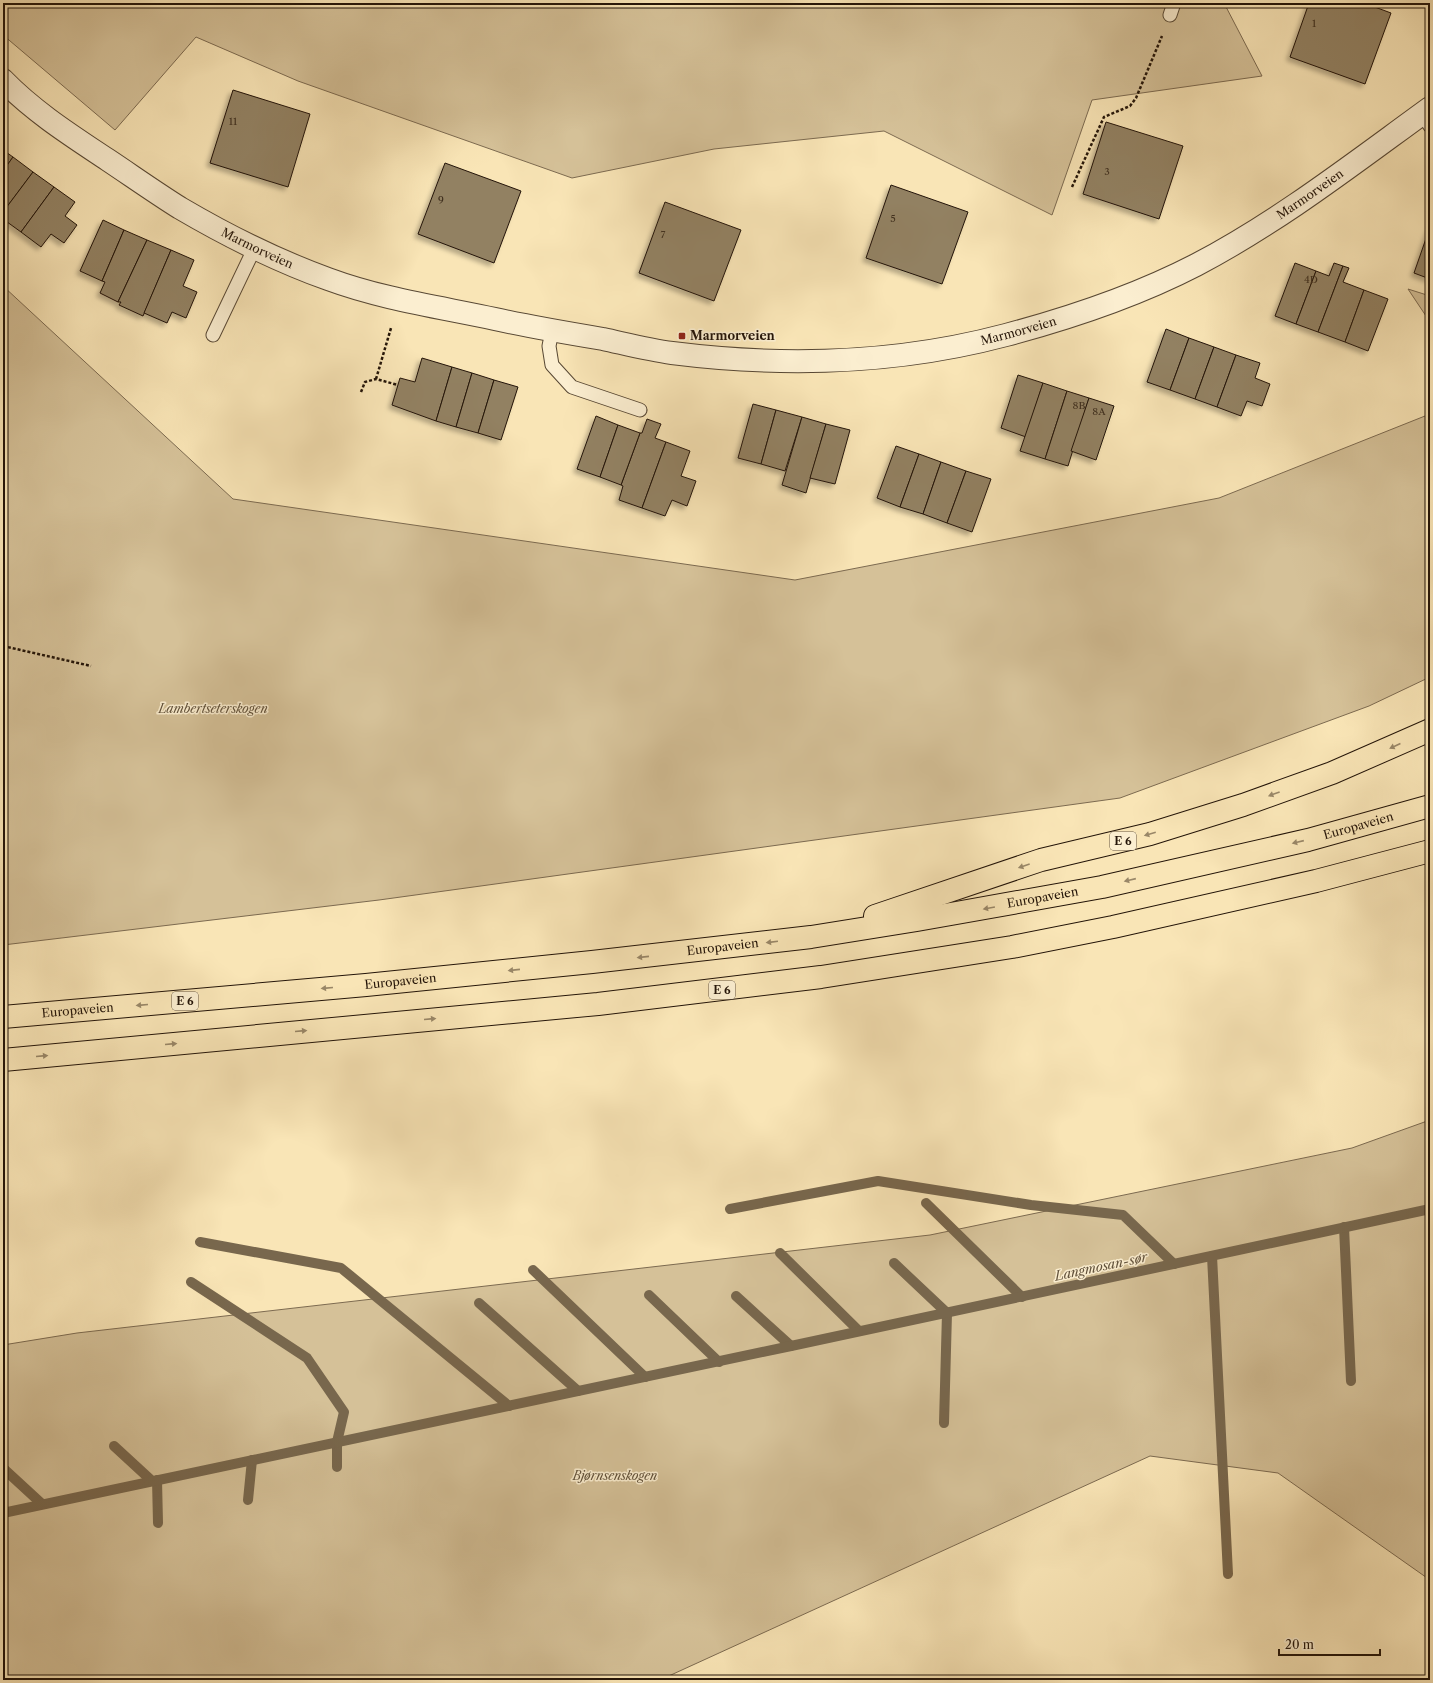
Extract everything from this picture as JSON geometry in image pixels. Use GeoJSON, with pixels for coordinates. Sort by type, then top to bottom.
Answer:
{"type":"FeatureCollection","features":[{"type":"Feature","properties":{"kind":"highway","name":"E 6"},"geometry":{"type":"LineString","coordinates":[[811,937],[1041,860],[1150,834],[1243,804],[1332,773],[1430,730]]}},
{"type":"Feature","properties":{"kind":"highway","name":"Europaveien"},"geometry":{"type":"LineString","coordinates":[[3,1017],[366,985],[592,962],[811,937],[1102,887],[1308,840],[1430,806]]}},
{"type":"Feature","properties":{"kind":"highway","name":"E 6"},"geometry":{"type":"LineString","coordinates":[[3,1060],[598,1004],[821,977],[1012,947],[1113,927],[1316,881],[1430,851]]}},
{"type":"Feature","properties":{"kind":"street","name":"Marmorveien"},"geometry":{"type":"LineString","coordinates":[[3,80],[23,100],[84,144],[153,190],[191,214],[288,264],[363,292],[552,331],[669,352],[733,359],[828,361],[875,359],[913,354],[1005,335],[1089,309],[1152,286],[1195,266],[1240,240],[1318,191],[1427,116]]}},
{"type":"Feature","properties":{"kind":"lane"},"geometry":{"type":"LineString","coordinates":[[1170,16],[1174,3]]}},
{"type":"Feature","properties":{"kind":"lane"},"geometry":{"type":"LineString","coordinates":[[213,335],[255,247]]}},
{"type":"Feature","properties":{"kind":"lane"},"geometry":{"type":"LineString","coordinates":[[552,331],[549,346],[552,365],[572,387],[640,410]]}},
{"type":"Feature","properties":{"kind":"path"},"geometry":{"type":"LineString","coordinates":[[1072,187],[1104,117],[1130,106],[1136,98],[1170,16]]}},
{"type":"Feature","properties":{"kind":"path"},"geometry":{"type":"LineString","coordinates":[[376,379],[391,326]]}},
{"type":"Feature","properties":{"kind":"path"},"geometry":{"type":"LineString","coordinates":[[361,392],[365,382],[376,379],[398,385]]}},
{"type":"Feature","properties":{"kind":"path"},"geometry":{"type":"LineString","coordinates":[[3,646],[91,666]]}},
{"type":"Feature","properties":{"kind":"green space"},"geometry":{"type":"Polygon","coordinates":[[[3,3],[1224,3],[1262,76],[1092,100],[1052,215],[884,131],[714,149],[572,178],[298,81],[196,37],[115,130],[3,35],[3,3]]]}},
{"type":"Feature","properties":{"kind":"green space","name":"Lambertseterskogen"},"geometry":{"type":"Polygon","coordinates":[[[3,286],[233,499],[795,580],[1219,498],[1430,414],[1430,677],[1369,706],[1120,798],[379,900],[3,945],[3,286]]]}},
{"type":"Feature","properties":{"kind":"green space"},"geometry":{"type":"Polygon","coordinates":[[[1408,289],[1430,296],[1430,322],[1408,289]]]}},
{"type":"Feature","properties":{"kind":"green space","name":"Bjørnsenskogen"},"geometry":{"type":"Polygon","coordinates":[[[1430,1120],[1430,1580],[1278,1473],[1150,1456],[660,1680],[3,1680],[3,1345],[77,1333],[930,1235],[1352,1148],[1430,1120]]]}},
{"type":"Feature","properties":{"kind":"building"},"geometry":{"type":"Polygon","coordinates":[[[1309,3],[1364,3],[1391,13],[1365,84],[1290,57],[1309,3]]]}},
{"type":"Feature","properties":{"kind":"building"},"geometry":{"type":"Polygon","coordinates":[[[233,90],[310,114],[288,187],[210,163],[233,90]]]}},
{"type":"Feature","properties":{"kind":"building"},"geometry":{"type":"Polygon","coordinates":[[[1106,122],[1183,146],[1159,219],[1083,194],[1106,122]]]}},
{"type":"Feature","properties":{"kind":"building"},"geometry":{"type":"Polygon","coordinates":[[[3,150],[13,157],[3,171],[3,150]]]}},
{"type":"Feature","properties":{"kind":"building"},"geometry":{"type":"Polygon","coordinates":[[[13,157],[33,172],[3,212],[3,171],[13,157]]]}},
{"type":"Feature","properties":{"kind":"building"},"geometry":{"type":"Polygon","coordinates":[[[445,163],[521,191],[494,263],[418,234],[445,163]]]}},
{"type":"Feature","properties":{"kind":"building"},"geometry":{"type":"Polygon","coordinates":[[[33,172],[54,187],[21,232],[3,219],[3,212],[33,172]]]}},
{"type":"Feature","properties":{"kind":"building"},"geometry":{"type":"Polygon","coordinates":[[[891,185],[968,212],[942,284],[866,258],[891,185]]]}},
{"type":"Feature","properties":{"kind":"building"},"geometry":{"type":"Polygon","coordinates":[[[54,187],[75,202],[65,216],[77,225],[64,243],[51,234],[41,247],[21,232],[54,187]]]}},
{"type":"Feature","properties":{"kind":"building"},"geometry":{"type":"Polygon","coordinates":[[[665,202],[741,230],[714,301],[639,273],[665,202]]]}},
{"type":"Feature","properties":{"kind":"building"},"geometry":{"type":"Polygon","coordinates":[[[103,220],[124,230],[102,281],[80,271],[103,220]]]}},
{"type":"Feature","properties":{"kind":"building"},"geometry":{"type":"Polygon","coordinates":[[[1430,227],[1430,279],[1414,273],[1430,227]]]}},
{"type":"Feature","properties":{"kind":"building"},"geometry":{"type":"Polygon","coordinates":[[[124,230],[147,240],[118,302],[100,293],[105,282],[102,281],[124,230]]]}},
{"type":"Feature","properties":{"kind":"building"},"geometry":{"type":"Polygon","coordinates":[[[147,240],[171,250],[143,316],[119,305],[121,302],[118,302],[147,240]]]}},
{"type":"Feature","properties":{"kind":"building"},"geometry":{"type":"Polygon","coordinates":[[[171,250],[194,260],[183,286],[197,292],[186,318],[172,312],[167,323],[144,313],[171,250]]]}},
{"type":"Feature","properties":{"kind":"building"},"geometry":{"type":"Polygon","coordinates":[[[1295,263],[1316,271],[1296,324],[1275,316],[1295,263]]]}},
{"type":"Feature","properties":{"kind":"building"},"geometry":{"type":"Polygon","coordinates":[[[1334,263],[1343,266],[1318,332],[1296,324],[1316,271],[1329,276],[1334,263]]]}},
{"type":"Feature","properties":{"kind":"building"},"geometry":{"type":"Polygon","coordinates":[[[1343,266],[1349,268],[1343,282],[1364,290],[1345,342],[1318,332],[1343,266]]]}},
{"type":"Feature","properties":{"kind":"building"},"geometry":{"type":"Polygon","coordinates":[[[1364,290],[1388,299],[1368,351],[1345,342],[1364,290]]]}},
{"type":"Feature","properties":{"kind":"building"},"geometry":{"type":"Polygon","coordinates":[[[1166,329],[1189,338],[1170,390],[1147,382],[1166,329]]]}},
{"type":"Feature","properties":{"kind":"building"},"geometry":{"type":"Polygon","coordinates":[[[1189,338],[1214,347],[1195,399],[1170,390],[1189,338]]]}},
{"type":"Feature","properties":{"kind":"building"},"geometry":{"type":"Polygon","coordinates":[[[1214,347],[1236,355],[1217,407],[1195,399],[1214,347]]]}},
{"type":"Feature","properties":{"kind":"building"},"geometry":{"type":"Polygon","coordinates":[[[1236,355],[1260,363],[1255,378],[1270,384],[1262,406],[1247,401],[1241,416],[1217,407],[1236,355]]]}},
{"type":"Feature","properties":{"kind":"building"},"geometry":{"type":"Polygon","coordinates":[[[422,358],[452,367],[436,421],[392,405],[400,378],[415,382],[422,358]]]}},
{"type":"Feature","properties":{"kind":"building"},"geometry":{"type":"Polygon","coordinates":[[[452,367],[472,373],[456,427],[436,421],[452,367]]]}},
{"type":"Feature","properties":{"kind":"building"},"geometry":{"type":"Polygon","coordinates":[[[472,373],[494,380],[478,433],[456,427],[472,373]]]}},
{"type":"Feature","properties":{"kind":"building"},"geometry":{"type":"Polygon","coordinates":[[[1018,375],[1043,383],[1026,437],[1001,428],[1018,375]]]}},
{"type":"Feature","properties":{"kind":"building"},"geometry":{"type":"Polygon","coordinates":[[[494,380],[518,387],[501,440],[478,433],[494,380]]]}},
{"type":"Feature","properties":{"kind":"building"},"geometry":{"type":"Polygon","coordinates":[[[1043,383],[1067,391],[1045,459],[1020,451],[1043,383]]]}},
{"type":"Feature","properties":{"kind":"building"},"geometry":{"type":"Polygon","coordinates":[[[1067,391],[1089,398],[1068,466],[1045,459],[1067,391]]]}},
{"type":"Feature","properties":{"kind":"building"},"geometry":{"type":"Polygon","coordinates":[[[1089,398],[1114,406],[1096,460],[1071,451],[1089,398]]]}},
{"type":"Feature","properties":{"kind":"building"},"geometry":{"type":"Polygon","coordinates":[[[753,404],[776,410],[761,464],[738,458],[753,404]]]}},
{"type":"Feature","properties":{"kind":"building"},"geometry":{"type":"Polygon","coordinates":[[[776,410],[802,417],[785,471],[761,464],[776,410]]]}},
{"type":"Feature","properties":{"kind":"building"},"geometry":{"type":"Polygon","coordinates":[[[596,416],[618,425],[600,477],[577,469],[596,416]]]}},
{"type":"Feature","properties":{"kind":"building"},"geometry":{"type":"Polygon","coordinates":[[[802,417],[826,424],[806,493],[782,485],[802,417]]]}},
{"type":"Feature","properties":{"kind":"building"},"geometry":{"type":"Polygon","coordinates":[[[647,419],[661,424],[655,438],[666,442],[642,508],[619,500],[623,486],[621,485],[640,433],[642,433],[647,419]]]}},
{"type":"Feature","properties":{"kind":"building"},"geometry":{"type":"Polygon","coordinates":[[[826,424],[850,430],[835,484],[810,478],[826,424]]]}},
{"type":"Feature","properties":{"kind":"building"},"geometry":{"type":"Polygon","coordinates":[[[618,425],[640,433],[621,485],[600,477],[618,425]]]}},
{"type":"Feature","properties":{"kind":"building"},"geometry":{"type":"Polygon","coordinates":[[[666,442],[690,451],[681,476],[696,481],[687,506],[672,500],[665,516],[642,508],[666,442]]]}},
{"type":"Feature","properties":{"kind":"building"},"geometry":{"type":"Polygon","coordinates":[[[896,446],[919,454],[900,507],[877,498],[896,446]]]}},
{"type":"Feature","properties":{"kind":"building"},"geometry":{"type":"Polygon","coordinates":[[[919,454],[941,462],[923,514],[900,507],[919,454]]]}},
{"type":"Feature","properties":{"kind":"building"},"geometry":{"type":"Polygon","coordinates":[[[941,462],[966,471],[947,523],[923,514],[941,462]]]}},
{"type":"Feature","properties":{"kind":"building"},"geometry":{"type":"Polygon","coordinates":[[[966,471],[991,479],[972,532],[947,523],[966,471]]]}},
{"type":"Feature","properties":{"kind":"waterway"},"geometry":{"type":"LineString","coordinates":[[730,1209],[878,1181],[1031,1205],[1123,1215],[1174,1264]]}},
{"type":"Feature","properties":{"kind":"waterway"},"geometry":{"type":"LineString","coordinates":[[926,1203],[1022,1297]]}},
{"type":"Feature","properties":{"kind":"waterway","name":"Langmosan-sør"},"geometry":{"type":"LineString","coordinates":[[3,1513],[1430,1209]]}},
{"type":"Feature","properties":{"kind":"waterway"},"geometry":{"type":"LineString","coordinates":[[1344,1227],[1351,1381]]}},
{"type":"Feature","properties":{"kind":"waterway"},"geometry":{"type":"LineString","coordinates":[[200,1242],[341,1268],[509,1406]]}},
{"type":"Feature","properties":{"kind":"waterway"},"geometry":{"type":"LineString","coordinates":[[780,1253],[859,1331]]}},
{"type":"Feature","properties":{"kind":"waterway"},"geometry":{"type":"LineString","coordinates":[[1212,1256],[1228,1574]]}},
{"type":"Feature","properties":{"kind":"waterway"},"geometry":{"type":"LineString","coordinates":[[894,1263],[947,1313],[944,1423]]}},
{"type":"Feature","properties":{"kind":"waterway"},"geometry":{"type":"LineString","coordinates":[[533,1270],[645,1377]]}},
{"type":"Feature","properties":{"kind":"waterway"},"geometry":{"type":"LineString","coordinates":[[191,1282],[307,1358],[344,1412],[337,1442],[337,1467]]}},
{"type":"Feature","properties":{"kind":"waterway"},"geometry":{"type":"LineString","coordinates":[[649,1295],[719,1362]]}},
{"type":"Feature","properties":{"kind":"waterway"},"geometry":{"type":"LineString","coordinates":[[736,1296],[791,1346]]}},
{"type":"Feature","properties":{"kind":"waterway"},"geometry":{"type":"LineString","coordinates":[[479,1303],[578,1391]]}},
{"type":"Feature","properties":{"kind":"waterway"},"geometry":{"type":"LineString","coordinates":[[114,1446],[152,1481]]}},
{"type":"Feature","properties":{"kind":"waterway"},"geometry":{"type":"LineString","coordinates":[[248,1500],[252,1460]]}},
{"type":"Feature","properties":{"kind":"waterway"},"geometry":{"type":"LineString","coordinates":[[4,1469],[42,1504]]}},
{"type":"Feature","properties":{"kind":"waterway"},"geometry":{"type":"LineString","coordinates":[[157,1480],[158,1523]]}},
{"type":"Feature","properties":{"kind":"place","name":"Marmorveien"},"geometry":{"type":"Point","coordinates":[682,336]}}]}
